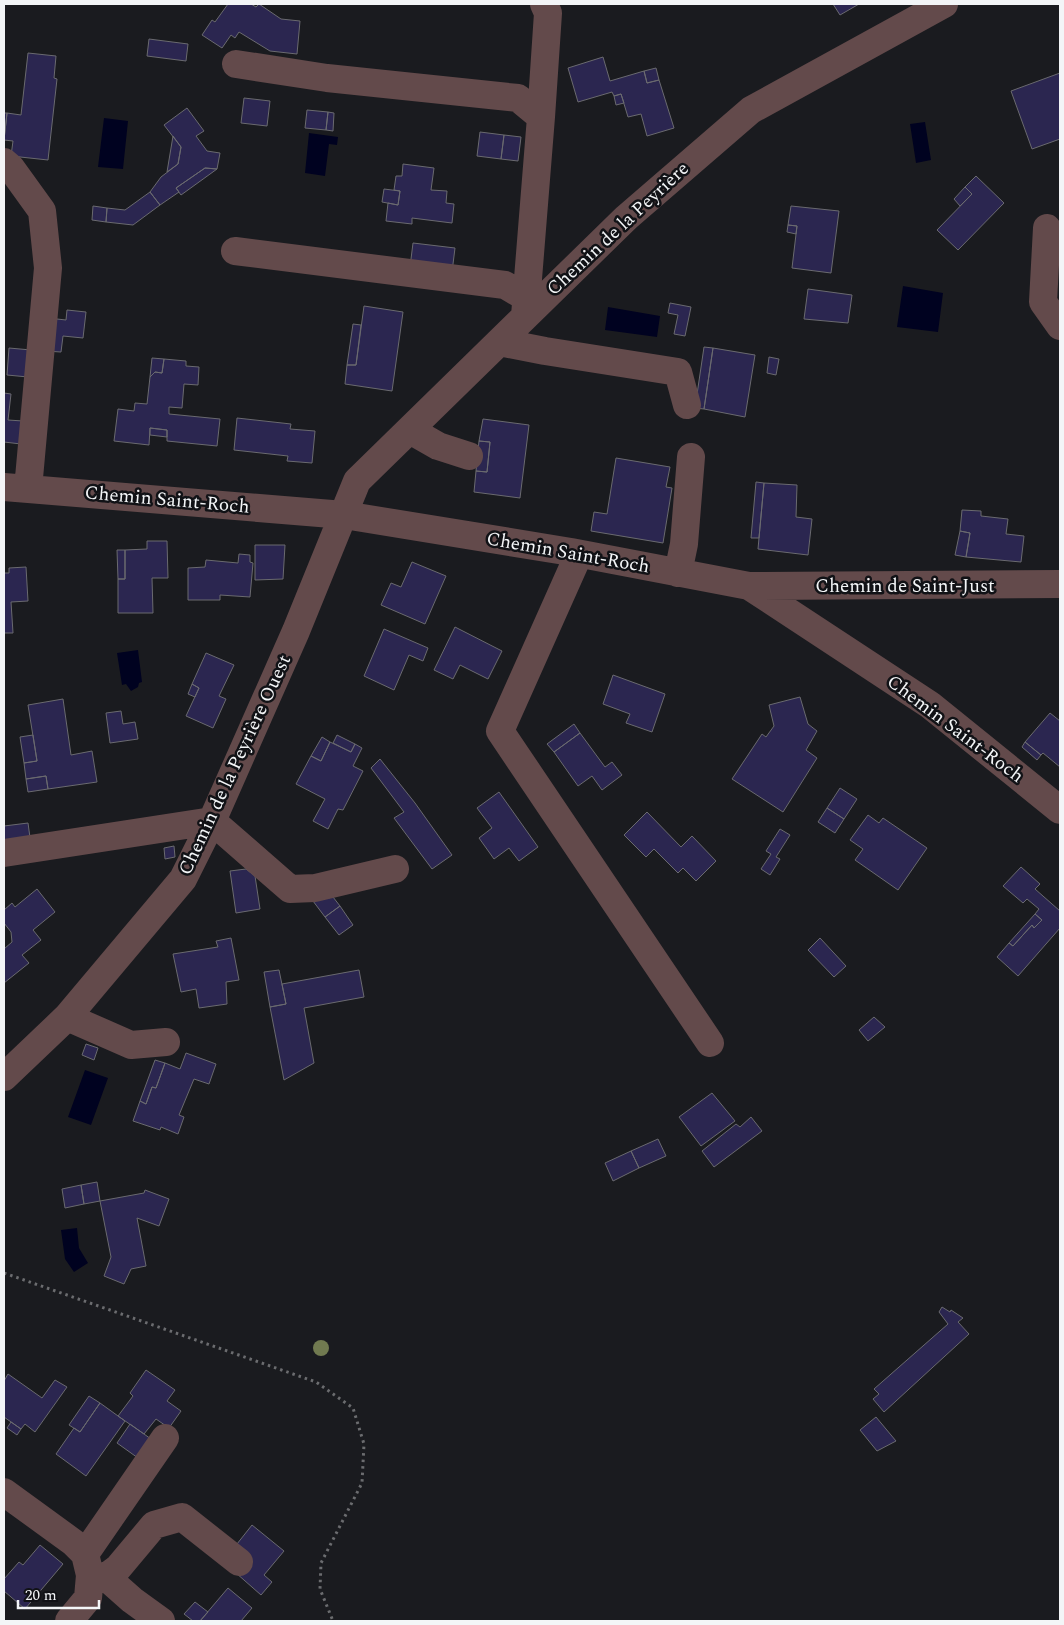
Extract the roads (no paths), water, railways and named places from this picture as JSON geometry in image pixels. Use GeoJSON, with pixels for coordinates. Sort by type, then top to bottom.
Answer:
{"type":"FeatureCollection","features":[{"type":"Feature","properties":{"kind":"street"},"geometry":{"type":"LineString","coordinates":[[526,307],[548,13],[544,4]]}},
{"type":"Feature","properties":{"kind":"street","name":"Chemin de la Peyrière"},"geometry":{"type":"LineString","coordinates":[[344,515],[357,481],[499,342],[526,307],[751,110],[944,4]]}},
{"type":"Feature","properties":{"kind":"street"},"geometry":{"type":"LineString","coordinates":[[236,64],[327,78],[518,98],[541,117]]}},
{"type":"Feature","properties":{"kind":"street"},"geometry":{"type":"LineString","coordinates":[[4,162],[11,168],[42,212],[48,268],[16,488]]}},
{"type":"Feature","properties":{"kind":"street"},"geometry":{"type":"LineString","coordinates":[[1047,228],[1043,302],[1060,326]]}},
{"type":"Feature","properties":{"kind":"street"},"geometry":{"type":"LineString","coordinates":[[235,252],[505,285],[526,307]]}},
{"type":"Feature","properties":{"kind":"street"},"geometry":{"type":"LineString","coordinates":[[499,342],[678,372],[687,405]]}},
{"type":"Feature","properties":{"kind":"street"},"geometry":{"type":"LineString","coordinates":[[410,430],[438,446],[469,456]]}},
{"type":"Feature","properties":{"kind":"street"},"geometry":{"type":"LineString","coordinates":[[678,573],[684,544],[691,457]]}},
{"type":"Feature","properties":{"kind":"street","name":"Chemin Saint-Roch"},"geometry":{"type":"LineString","coordinates":[[16,488],[344,515],[579,554],[749,586],[930,705],[1060,810]]}},
{"type":"Feature","properties":{"kind":"street","name":"Chemin de la Peyrière Ouest"},"geometry":{"type":"LineString","coordinates":[[4,1078],[67,1017],[183,879],[212,820],[296,631],[344,515]]}},
{"type":"Feature","properties":{"kind":"street"},"geometry":{"type":"LineString","coordinates":[[579,554],[500,732],[710,1043]]}},
{"type":"Feature","properties":{"kind":"street","name":"Chemin de Saint-Just"},"geometry":{"type":"LineString","coordinates":[[749,586],[1060,584]]}},
{"type":"Feature","properties":{"kind":"street"},"geometry":{"type":"LineString","coordinates":[[4,853],[212,820],[290,889],[315,888],[395,869]]}},
{"type":"Feature","properties":{"kind":"street"},"geometry":{"type":"LineString","coordinates":[[67,1017],[131,1045],[166,1042]]}},
{"type":"Feature","properties":{"kind":"street"},"geometry":{"type":"LineString","coordinates":[[69,1621],[88,1598],[94,1569],[165,1438]]}},
{"type":"Feature","properties":{"kind":"street"},"geometry":{"type":"LineString","coordinates":[[4,1492],[74,1542],[94,1569],[161,1621]]}},
{"type":"Feature","properties":{"kind":"street"},"geometry":{"type":"LineString","coordinates":[[94,1569],[118,1568],[154,1525],[182,1517],[239,1562]]}},
{"type":"Feature","properties":{"kind":"water"},"geometry":{"type":"Polygon","coordinates":[[[104,118],[128,121],[123,169],[98,167],[104,118]]]}},
{"type":"Feature","properties":{"kind":"water"},"geometry":{"type":"Polygon","coordinates":[[[925,122],[931,160],[916,163],[910,124],[925,122]]]}},
{"type":"Feature","properties":{"kind":"water"},"geometry":{"type":"Polygon","coordinates":[[[309,133],[338,137],[337,145],[329,144],[325,176],[305,173],[309,133]]]}},
{"type":"Feature","properties":{"kind":"water"},"geometry":{"type":"Polygon","coordinates":[[[903,286],[943,293],[938,332],[897,327],[903,286]]]}},
{"type":"Feature","properties":{"kind":"water"},"geometry":{"type":"Polygon","coordinates":[[[608,307],[660,316],[657,337],[605,330],[608,307]]]}},
{"type":"Feature","properties":{"kind":"water"},"geometry":{"type":"Polygon","coordinates":[[[138,650],[142,682],[131,691],[126,684],[122,685],[117,653],[138,650]]]}},
{"type":"Feature","properties":{"kind":"water"},"geometry":{"type":"Polygon","coordinates":[[[85,1070],[108,1078],[91,1125],[68,1117],[85,1070]]]}},
{"type":"Feature","properties":{"kind":"water"},"geometry":{"type":"Polygon","coordinates":[[[77,1228],[79,1248],[88,1263],[74,1272],[65,1259],[61,1230],[77,1228]]]}}]}
